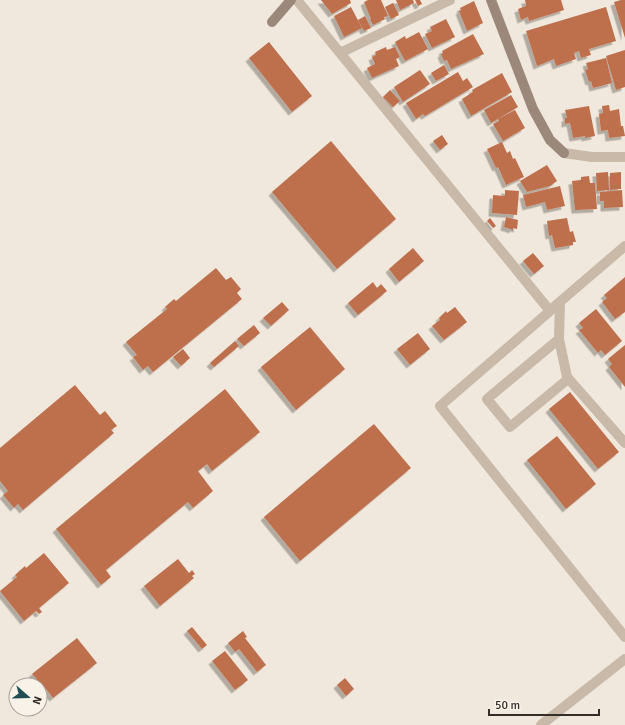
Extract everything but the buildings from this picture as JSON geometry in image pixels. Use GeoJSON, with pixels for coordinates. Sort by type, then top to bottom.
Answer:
{"type":"FeatureCollection","features":[{"type":"Feature","properties":{"kind":"street"},"geometry":{"type":"LineString","coordinates":[[272,22],[291,0]]}},
{"type":"Feature","properties":{"kind":"street"},"geometry":{"type":"LineString","coordinates":[[297,0],[550,311]]}},
{"type":"Feature","properties":{"kind":"street"},"geometry":{"type":"LineString","coordinates":[[340,53],[450,0]]}},
{"type":"Feature","properties":{"kind":"street"},"geometry":{"type":"LineString","coordinates":[[491,0],[533,109],[550,140],[564,153],[592,157],[625,157]]}},
{"type":"Feature","properties":{"kind":"street"},"geometry":{"type":"LineString","coordinates":[[625,246],[440,406],[625,637]]}},
{"type":"Feature","properties":{"kind":"street"},"geometry":{"type":"LineString","coordinates":[[560,302],[559,340],[568,379],[625,443]]}},
{"type":"Feature","properties":{"kind":"street"},"geometry":{"type":"LineString","coordinates":[[559,340],[487,399],[510,427],[568,379]]}},
{"type":"Feature","properties":{"kind":"street"},"geometry":{"type":"LineString","coordinates":[[541,725],[625,659]]}}]}
